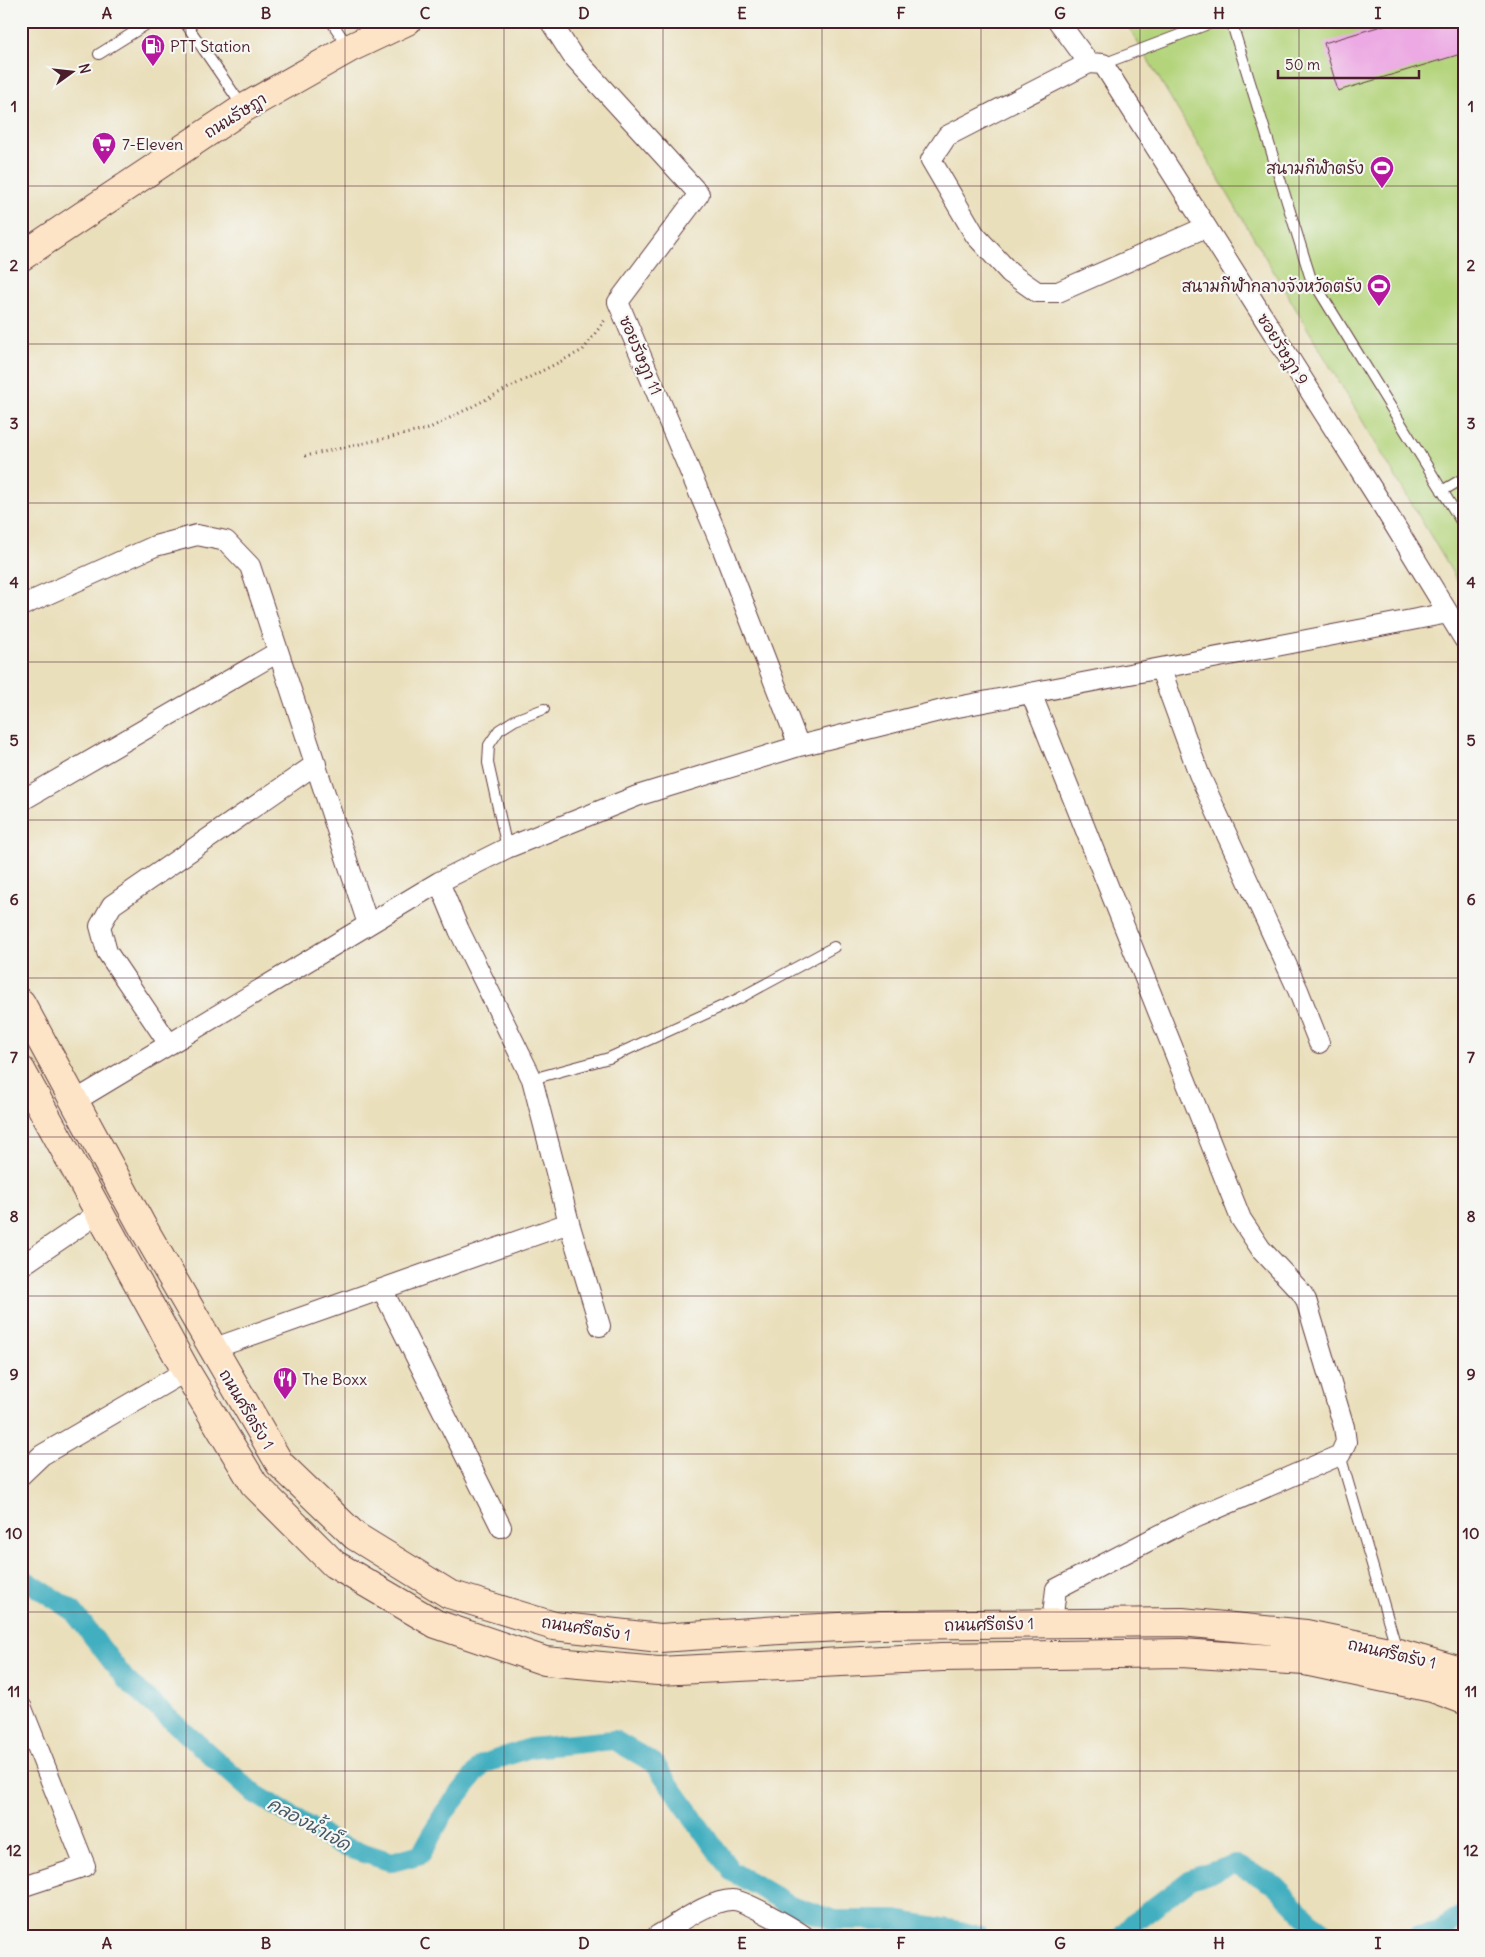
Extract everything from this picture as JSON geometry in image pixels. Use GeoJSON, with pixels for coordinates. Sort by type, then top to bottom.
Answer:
{"type":"FeatureCollection","features":[{"type":"Feature","properties":{"kind":"street","name":"ถนนรัษฎา"},"geometry":{"type":"LineString","coordinates":[[21,257],[244,108],[350,48],[407,21]]}},
{"type":"Feature","properties":{"kind":"street","name":"ซอยรัษฎา 11"},"geometry":{"type":"LineString","coordinates":[[550,21],[572,55],[699,194],[618,302],[720,542],[799,746]]}},
{"type":"Feature","properties":{"kind":"street","name":"ซอยรัษฎา 9"},"geometry":{"type":"LineString","coordinates":[[1058,21],[1096,64],[1206,227],[1376,495],[1464,639]]}},
{"type":"Feature","properties":{"kind":"street"},"geometry":{"type":"LineString","coordinates":[[1096,64],[947,136],[931,160],[975,235],[1010,273],[1017,278],[1038,292],[1058,292],[1206,227]]}},
{"type":"Feature","properties":{"kind":"street"},"geometry":{"type":"LineString","coordinates":[[21,606],[155,546],[197,535],[226,541],[250,566],[368,924]]}},
{"type":"Feature","properties":{"kind":"street"},"geometry":{"type":"LineString","coordinates":[[75,1101],[439,882],[507,848],[637,796],[799,746],[947,709],[1161,670],[1230,654],[1448,613]]}},
{"type":"Feature","properties":{"kind":"street"},"geometry":{"type":"LineString","coordinates":[[21,801],[278,652]]}},
{"type":"Feature","properties":{"kind":"street"},"geometry":{"type":"LineString","coordinates":[[1161,670],[1199,774],[1298,990],[1319,1043]]}},
{"type":"Feature","properties":{"kind":"street"},"geometry":{"type":"LineString","coordinates":[[1031,693],[1241,1219],[1261,1249],[1301,1292],[1306,1300],[1344,1427],[1346,1442],[1340,1455],[1181,1524],[1056,1588],[1052,1623]]}},
{"type":"Feature","properties":{"kind":"street"},"geometry":{"type":"LineString","coordinates":[[169,1044],[107,952],[100,926],[112,906],[316,764]]}},
{"type":"Feature","properties":{"kind":"street"},"geometry":{"type":"LineString","coordinates":[[439,882],[460,930],[532,1079],[569,1223],[600,1326]]}},
{"type":"Feature","properties":{"kind":"street","name":"ถนนศรีตรัง 1"},"geometry":{"type":"LineString","coordinates":[[21,1003],[141,1224],[280,1464],[355,1536],[449,1594],[554,1626],[660,1638],[881,1625],[1182,1622],[1306,1634],[1398,1653],[1464,1672]]}},
{"type":"Feature","properties":{"kind":"street","name":"ถนนศรีตรัง 1"},"geometry":{"type":"LineString","coordinates":[[21,1070],[186,1371],[254,1484],[334,1564],[436,1624],[545,1661],[658,1671],[942,1657],[1180,1653],[1305,1661],[1432,1688],[1464,1700]]}},
{"type":"Feature","properties":{"kind":"street"},"geometry":{"type":"LineString","coordinates":[[21,1266],[99,1213]]}},
{"type":"Feature","properties":{"kind":"street"},"geometry":{"type":"LineString","coordinates":[[212,1349],[569,1223]]}},
{"type":"Feature","properties":{"kind":"street"},"geometry":{"type":"LineString","coordinates":[[382,1289],[501,1527]]}},
{"type":"Feature","properties":{"kind":"street"},"geometry":{"type":"LineString","coordinates":[[21,1475],[42,1455],[186,1371]]}},
{"type":"Feature","properties":{"kind":"street"},"geometry":{"type":"LineString","coordinates":[[21,1706],[85,1866],[21,1887]]}},
{"type":"Feature","properties":{"kind":"street"},"geometry":{"type":"LineString","coordinates":[[657,1936],[709,1905],[733,1899],[782,1922],[804,1936]]}},
{"type":"Feature","properties":{"kind":"lane"},"geometry":{"type":"LineString","coordinates":[[99,54],[152,21]]}},
{"type":"Feature","properties":{"kind":"lane"},"geometry":{"type":"LineString","coordinates":[[184,21],[244,108]]}},
{"type":"Feature","properties":{"kind":"lane"},"geometry":{"type":"LineString","coordinates":[[331,21],[350,48]]}},
{"type":"Feature","properties":{"kind":"lane"},"geometry":{"type":"LineString","coordinates":[[1096,64],[1216,21]]}},
{"type":"Feature","properties":{"kind":"lane"},"geometry":{"type":"LineString","coordinates":[[1231,21],[1310,276],[1464,526]]}},
{"type":"Feature","properties":{"kind":"lane"},"geometry":{"type":"LineString","coordinates":[[1442,491],[1464,478]]}},
{"type":"Feature","properties":{"kind":"lane"},"geometry":{"type":"LineString","coordinates":[[507,848],[488,763],[489,744],[499,730],[515,720],[544,709]]}},
{"type":"Feature","properties":{"kind":"lane"},"geometry":{"type":"LineString","coordinates":[[532,1079],[609,1058],[738,999],[834,947]]}},
{"type":"Feature","properties":{"kind":"lane"},"geometry":{"type":"LineString","coordinates":[[1340,1455],[1398,1653]]}},
{"type":"Feature","properties":{"kind":"path"},"geometry":{"type":"LineString","coordinates":[[305,456],[428,429],[583,350],[618,302]]}},
{"type":"Feature","properties":{"kind":"green space","name":"สนามกีฬากลางจังหวัดตรัง"},"geometry":{"type":"Polygon","coordinates":[[[1125,21],[1464,21],[1464,592],[1125,21]]]}},
{"type":"Feature","properties":{"kind":"building"},"geometry":{"type":"Polygon","coordinates":[[[1398,21],[1464,21],[1464,53],[1338,91],[1324,43],[1398,21]]]}},
{"type":"Feature","properties":{"kind":"waterway","name":"คลองน้ำเจ็ด"},"geometry":{"type":"LineString","coordinates":[[21,1577],[73,1611],[126,1680],[252,1792],[339,1845],[392,1862],[421,1854],[444,1813],[483,1764],[530,1748],[614,1740],[654,1763],[731,1871],[788,1904],[834,1920],[896,1920],[961,1931],[978,1936]]}},
{"type":"Feature","properties":{"kind":"waterway","name":"คลองน้ำเจ็ด"},"geometry":{"type":"LineString","coordinates":[[1121,1936],[1134,1922],[1191,1879],[1235,1864],[1275,1885],[1309,1920],[1331,1936]]}},
{"type":"Feature","properties":{"kind":"waterway","name":"คลองน้ำเจ็ด"},"geometry":{"type":"LineString","coordinates":[[1417,1936],[1439,1931],[1464,1914]]}},
{"type":"Feature","properties":{"kind":"place","name":"PTT Station"},"geometry":{"type":"Point","coordinates":[153,67]}},
{"type":"Feature","properties":{"kind":"place","name":"7-Eleven"},"geometry":{"type":"Point","coordinates":[104,165]}},
{"type":"Feature","properties":{"kind":"place","name":"สนามกีฬาตรัง"},"geometry":{"type":"Point","coordinates":[1382,189]}},
{"type":"Feature","properties":{"kind":"place","name":"สนามกีฬากลางจังหวัดตรัง"},"geometry":{"type":"Point","coordinates":[1379,307]}},
{"type":"Feature","properties":{"kind":"place","name":"The Boxx"},"geometry":{"type":"Point","coordinates":[285,1400]}}]}
